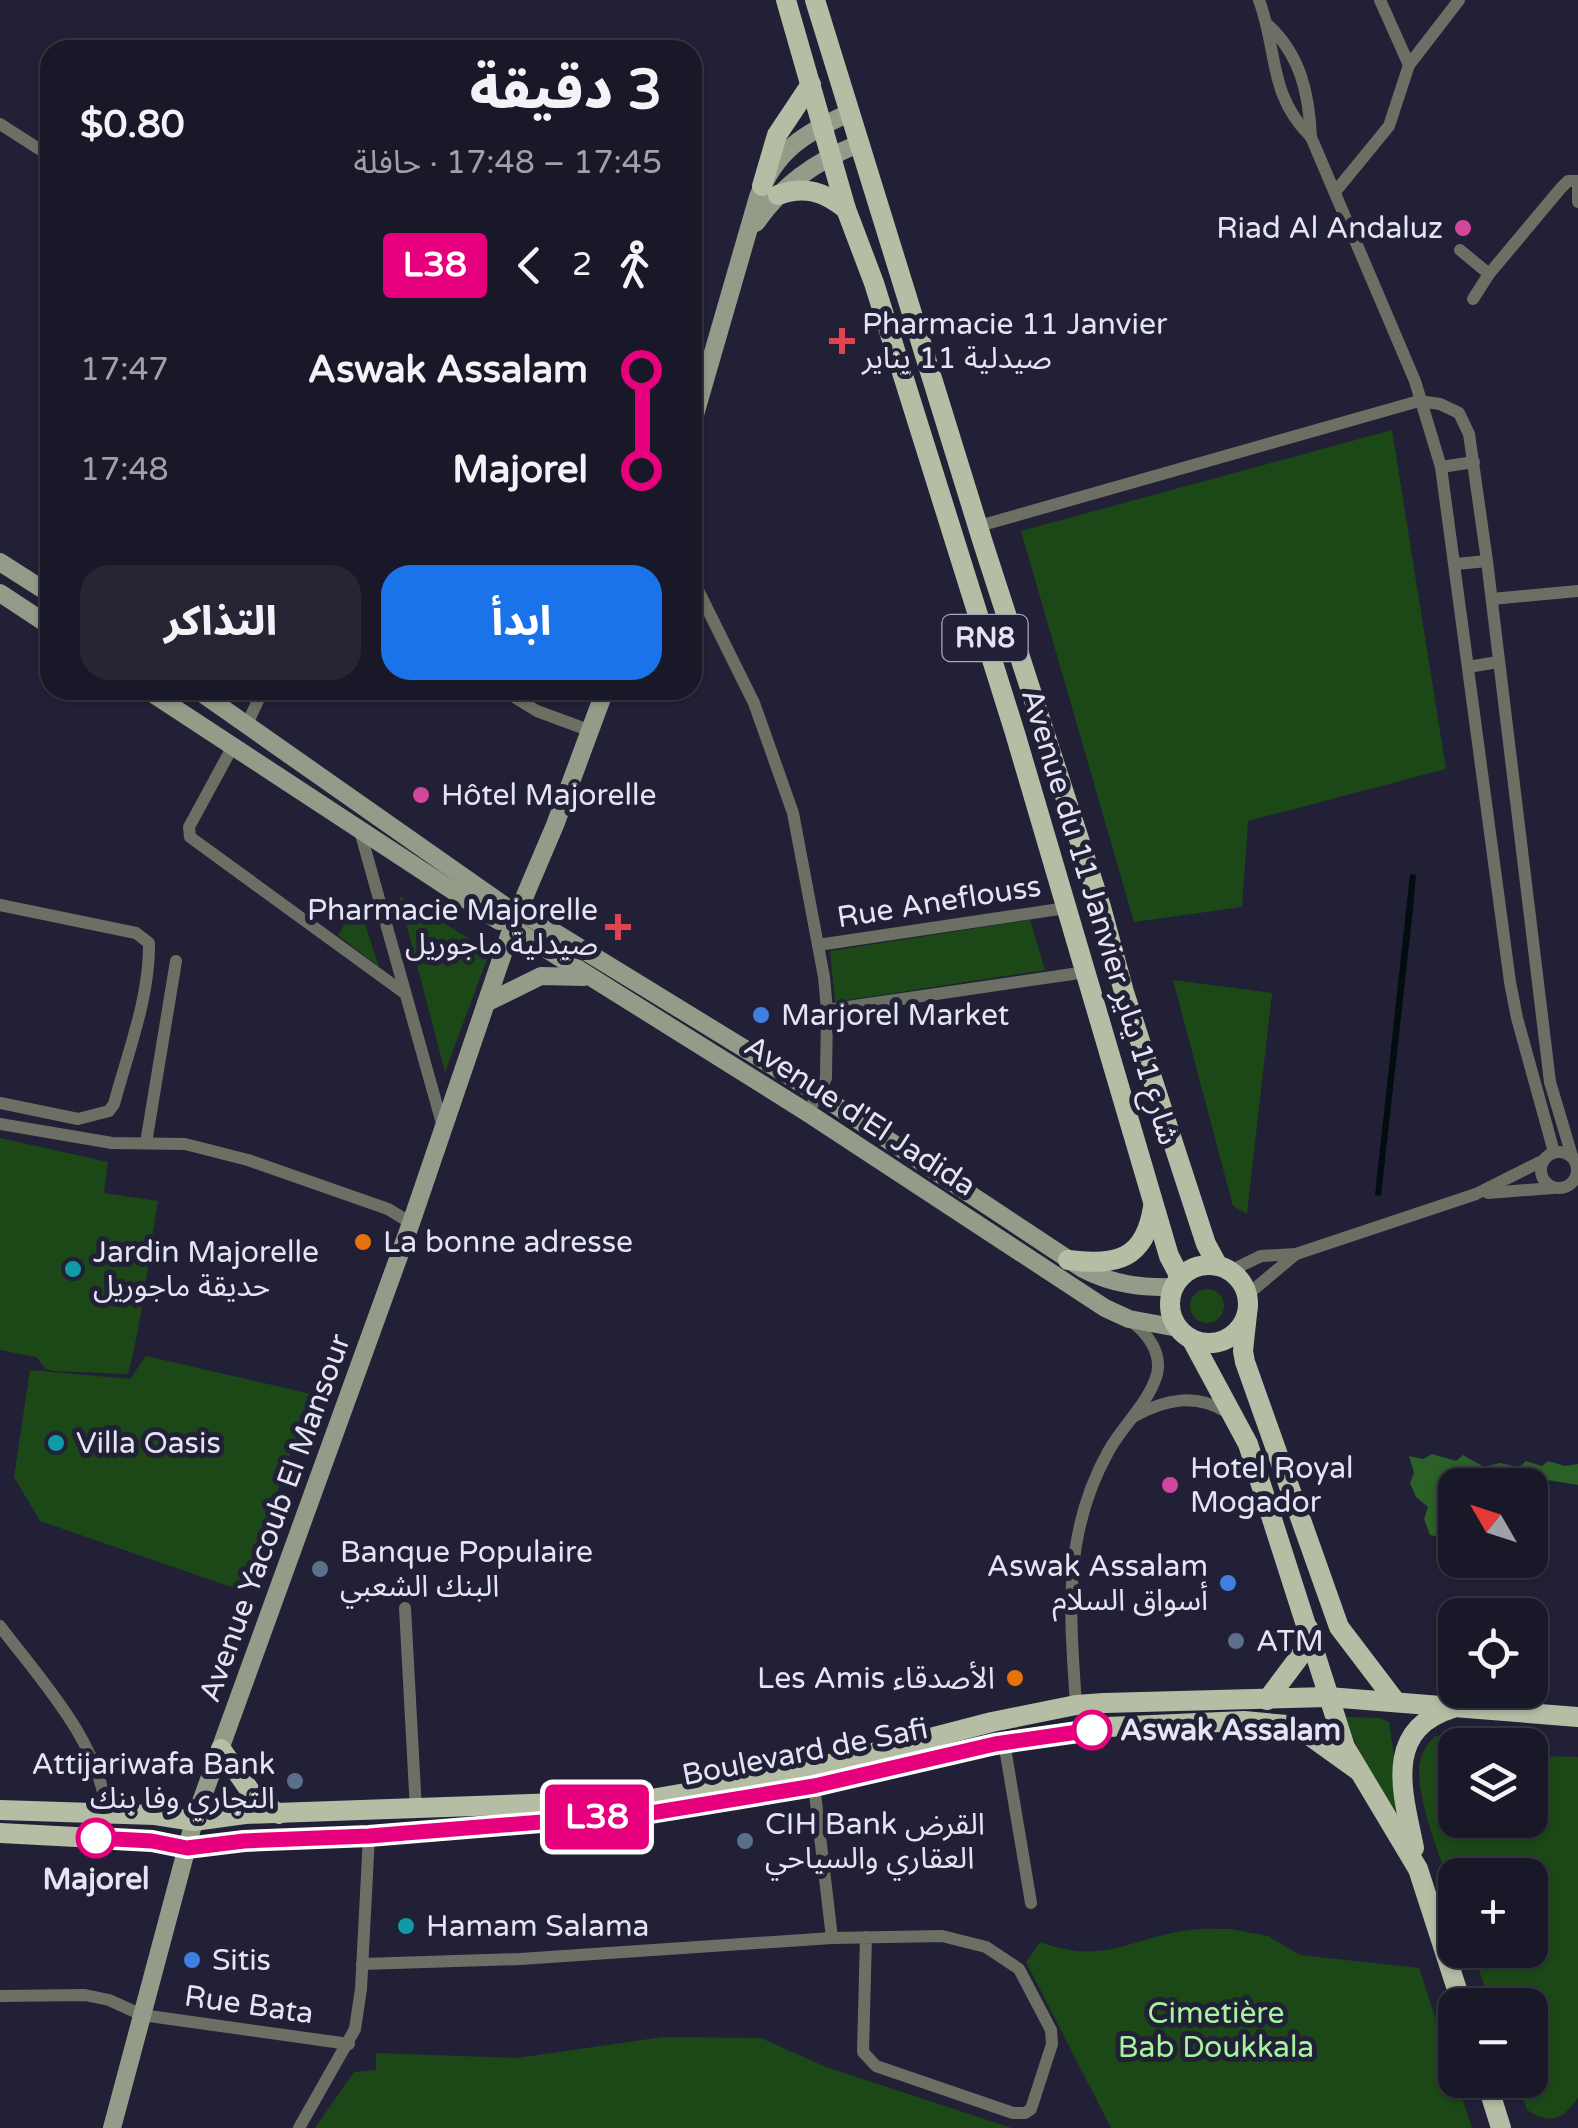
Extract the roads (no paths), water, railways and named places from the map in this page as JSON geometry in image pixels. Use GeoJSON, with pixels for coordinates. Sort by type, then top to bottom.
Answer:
{"type":"FeatureCollection","features":[{"type":"Feature","properties":{"kind":"main road","name":"Avenue du 11 Janvier شارع 11 يناير"},"geometry":{"type":"LineString","coordinates":[[786,0],[846,209],[874,283],[1177,1282]]}},
{"type":"Feature","properties":{"kind":"main road","name":"Avenue du 11 Janvier شارع 11 يناير"},"geometry":{"type":"LineString","coordinates":[[815,0],[1101,907],[1124,992],[1206,1244],[1224,1268]]}},
{"type":"Feature","properties":{"kind":"main road"},"geometry":{"type":"LineString","coordinates":[[770,190],[777,135],[811,84]]}},
{"type":"Feature","properties":{"kind":"main road"},"geometry":{"type":"LineString","coordinates":[[702,369],[750,232],[770,190],[778,158],[822,126],[849,113]]}},
{"type":"Feature","properties":{"kind":"main road"},"geometry":{"type":"LineString","coordinates":[[770,190],[858,144]]}},
{"type":"Feature","properties":{"kind":"main road"},"geometry":{"type":"LineString","coordinates":[[770,190],[811,190],[846,209]]}},
{"type":"Feature","properties":{"kind":"main road"},"geometry":{"type":"LineString","coordinates":[[0,562],[40,588]]}},
{"type":"Feature","properties":{"kind":"main road"},"geometry":{"type":"LineString","coordinates":[[0,593],[40,619]]}},
{"type":"Feature","properties":{"kind":"main road"},"geometry":{"type":"LineString","coordinates":[[162,700],[360,832],[514,919]]}},
{"type":"Feature","properties":{"kind":"main road"},"geometry":{"type":"LineString","coordinates":[[212,700],[514,919]]}},
{"type":"Feature","properties":{"kind":"main road","name":"Avenue Yacoub El Mansour"},"geometry":{"type":"LineString","coordinates":[[112,2128],[194,1821],[410,1223],[514,919],[602,700]]}},
{"type":"Feature","properties":{"kind":"main road","name":"Avenue d'El Jadida"},"geometry":{"type":"LineString","coordinates":[[514,919],[591,978],[808,1113],[1090,1299],[1129,1319],[1185,1334]]}},
{"type":"Feature","properties":{"kind":"main road","name":"Avenue d'El Jadida"},"geometry":{"type":"LineString","coordinates":[[514,919],[820,1095],[1068,1260],[1115,1282],[1150,1288],[1177,1282]]}},
{"type":"Feature","properties":{"kind":"main road"},"geometry":{"type":"LineString","coordinates":[[486,1004],[540,976],[591,978]]}},
{"type":"Feature","properties":{"kind":"main road"},"geometry":{"type":"LineString","coordinates":[[1068,1260],[1102,1262],[1131,1253],[1147,1232],[1154,1200]]}},
{"type":"Feature","properties":{"kind":"main road"},"geometry":{"type":"LineString","coordinates":[[1177,1282],[1196,1267],[1224,1268]]}},
{"type":"Feature","properties":{"kind":"main road","name":"RN8"},"geometry":{"type":"LineString","coordinates":[[1224,1268],[1240,1279],[1247,1305]]}},
{"type":"Feature","properties":{"kind":"main road","name":"RN8"},"geometry":{"type":"LineString","coordinates":[[1177,1282],[1170,1305],[1236,1417],[1346,1747],[1418,1870],[1456,1988]]}},
{"type":"Feature","properties":{"kind":"main road"},"geometry":{"type":"LineString","coordinates":[[1185,1334],[1206,1344],[1226,1340],[1238,1332],[1247,1305]]}},
{"type":"Feature","properties":{"kind":"main road"},"geometry":{"type":"LineString","coordinates":[[1247,1305],[1245,1362],[1339,1628],[1396,1702]]}},
{"type":"Feature","properties":{"kind":"main road"},"geometry":{"type":"LineString","coordinates":[[1267,1700],[1303,1652],[1308,1626]]}},
{"type":"Feature","properties":{"kind":"main road","name":"Boulevard de Safi"},"geometry":{"type":"LineString","coordinates":[[0,1834],[152,1841],[187,1848],[244,1841],[369,1836],[779,1784],[992,1722],[1076,1705],[1328,1698],[1438,1706]]}},
{"type":"Feature","properties":{"kind":"main road"},"geometry":{"type":"LineString","coordinates":[[1104,1703],[1106,1727]]}},
{"type":"Feature","properties":{"kind":"main road"},"geometry":{"type":"LineString","coordinates":[[1418,1870],[1405,1799],[1404,1752],[1419,1726],[1454,1708]]}},
{"type":"Feature","properties":{"kind":"main road","name":"Boulevard de Safi"},"geometry":{"type":"LineString","coordinates":[[1468,1708],[1578,1717]]}},
{"type":"Feature","properties":{"kind":"main road","name":"Boulevard de Safi"},"geometry":{"type":"LineString","coordinates":[[779,1784],[814,1786],[1000,1743],[1106,1727],[1244,1721],[1286,1725],[1306,1732],[1359,1771]]}},
{"type":"Feature","properties":{"kind":"main road"},"geometry":{"type":"LineString","coordinates":[[992,1722],[1000,1743]]}},
{"type":"Feature","properties":{"kind":"main road"},"geometry":{"type":"LineString","coordinates":[[221,1749],[255,1798],[279,1814]]}},
{"type":"Feature","properties":{"kind":"main road","name":"Boulevard de Safi"},"geometry":{"type":"LineString","coordinates":[[0,1810],[155,1815],[194,1821],[416,1810],[578,1811]]}},
{"type":"Feature","properties":{"kind":"main road"},"geometry":{"type":"LineString","coordinates":[[1493,2098],[1502,2122]]}},
{"type":"Feature","properties":{"kind":"street"},"geometry":{"type":"LineString","coordinates":[[1259,0],[1269,26],[1274,74],[1282,96],[1291,116],[1310,137],[1335,192],[1415,381],[1441,467],[1510,982],[1550,1156]]}},
{"type":"Feature","properties":{"kind":"street"},"geometry":{"type":"LineString","coordinates":[[1380,0],[1409,65]]}},
{"type":"Feature","properties":{"kind":"street"},"geometry":{"type":"LineString","coordinates":[[1335,192],[1390,126],[1409,65],[1459,0]]}},
{"type":"Feature","properties":{"kind":"street"},"geometry":{"type":"LineString","coordinates":[[1269,26],[1282,38],[1301,72],[1310,110],[1310,137]]}},
{"type":"Feature","properties":{"kind":"street"},"geometry":{"type":"LineString","coordinates":[[0,124],[40,150]]}},
{"type":"Feature","properties":{"kind":"street"},"geometry":{"type":"LineString","coordinates":[[1473,299],[1489,274],[1566,182],[1578,181],[1578,202]]}},
{"type":"Feature","properties":{"kind":"street"},"geometry":{"type":"LineString","coordinates":[[1460,250],[1489,274]]}},
{"type":"Feature","properties":{"kind":"street"},"geometry":{"type":"LineString","coordinates":[[978,526],[1419,401],[1452,408],[1464,418],[1488,562],[1550,1082],[1577,1174],[1569,1186],[1476,1194]]}},
{"type":"Feature","properties":{"kind":"street"},"geometry":{"type":"LineString","coordinates":[[1441,467],[1474,462]]}},
{"type":"Feature","properties":{"kind":"street"},"geometry":{"type":"LineString","coordinates":[[1456,564],[1488,562]]}},
{"type":"Feature","properties":{"kind":"street"},"geometry":{"type":"LineString","coordinates":[[1492,599],[1578,591]]}},
{"type":"Feature","properties":{"kind":"street"},"geometry":{"type":"LineString","coordinates":[[702,598],[754,703],[789,794],[827,1010],[828,1065],[820,1095],[808,1113]]}},
{"type":"Feature","properties":{"kind":"street"},"geometry":{"type":"LineString","coordinates":[[1468,667],[1498,662]]}},
{"type":"Feature","properties":{"kind":"street"},"geometry":{"type":"LineString","coordinates":[[247,724],[258,700]]}},
{"type":"Feature","properties":{"kind":"street"},"geometry":{"type":"LineString","coordinates":[[519,700],[537,711],[592,731]]}},
{"type":"Feature","properties":{"kind":"street"},"geometry":{"type":"LineString","coordinates":[[233,746],[189,826],[190,837],[403,992]]}},
{"type":"Feature","properties":{"kind":"street"},"geometry":{"type":"LineString","coordinates":[[360,832],[442,1127]]}},
{"type":"Feature","properties":{"kind":"street"},"geometry":{"type":"LineString","coordinates":[[0,905],[136,933],[149,943],[150,957],[138,1020],[109,1111],[78,1118],[0,1103]]}},
{"type":"Feature","properties":{"kind":"street","name":"Rue Aneflouss"},"geometry":{"type":"LineString","coordinates":[[818,946],[1066,908]]}},
{"type":"Feature","properties":{"kind":"street"},"geometry":{"type":"LineString","coordinates":[[146,1143],[176,961]]}},
{"type":"Feature","properties":{"kind":"street"},"geometry":{"type":"LineString","coordinates":[[827,1010],[1086,972]]}},
{"type":"Feature","properties":{"kind":"street"},"geometry":{"type":"LineString","coordinates":[[0,1124],[112,1144],[185,1144],[248,1160],[388,1209],[410,1223]]}},
{"type":"Feature","properties":{"kind":"street"},"geometry":{"type":"LineString","coordinates":[[1224,1268],[1261,1256],[1296,1254],[1476,1194],[1550,1156],[1576,1163]]}},
{"type":"Feature","properties":{"kind":"street"},"geometry":{"type":"LineString","coordinates":[[1550,1156],[1542,1166],[1544,1180],[1555,1188]]}},
{"type":"Feature","properties":{"kind":"street"},"geometry":{"type":"LineString","coordinates":[[1247,1305],[1296,1254]]}},
{"type":"Feature","properties":{"kind":"street"},"geometry":{"type":"LineString","coordinates":[[1076,1705],[1069,1591],[1078,1534],[1108,1452],[1152,1384],[1158,1366],[1151,1342],[1129,1319]]}},
{"type":"Feature","properties":{"kind":"street"},"geometry":{"type":"LineString","coordinates":[[1131,1418],[1163,1403],[1191,1399],[1210,1402],[1236,1417]]}},
{"type":"Feature","properties":{"kind":"street"},"geometry":{"type":"LineString","coordinates":[[405,1608],[416,1810]]}},
{"type":"Feature","properties":{"kind":"street"},"geometry":{"type":"LineString","coordinates":[[0,1626],[78,1732],[101,1777],[107,1814]]}},
{"type":"Feature","properties":{"kind":"street"},"geometry":{"type":"LineString","coordinates":[[1000,1743],[1031,1902]]}},
{"type":"Feature","properties":{"kind":"street"},"geometry":{"type":"LineString","coordinates":[[814,1786],[832,1938]]}},
{"type":"Feature","properties":{"kind":"street"},"geometry":{"type":"LineString","coordinates":[[299,2128],[349,2044],[358,2015],[369,1836]]}},
{"type":"Feature","properties":{"kind":"street"},"geometry":{"type":"LineString","coordinates":[[362,1964],[520,1959],[832,1938],[866,1937],[942,1936],[986,1946],[1019,1969],[1052,2030],[1052,2044],[1031,2109],[1014,2112],[876,2066],[868,2059],[863,2052],[866,1937]]}},
{"type":"Feature","properties":{"kind":"street","name":"Rue Bata"},"geometry":{"type":"LineString","coordinates":[[0,1996],[85,1995],[110,2000],[142,2016],[349,2044]]}},
{"type":"Feature","properties":{"kind":"place","name":"Riad Al Andaluz"},"geometry":{"type":"Point","coordinates":[1463,228]}},
{"type":"Feature","properties":{"kind":"place","name":"Pharmacie 11 Janvier صيدلية 11 يناير"},"geometry":{"type":"Point","coordinates":[842,341]}},
{"type":"Feature","properties":{"kind":"place","name":"Hôtel Majorelle"},"geometry":{"type":"Point","coordinates":[421,795]}},
{"type":"Feature","properties":{"kind":"place","name":"Pharmacie Majorelle صيدلية ماجوريل"},"geometry":{"type":"Point","coordinates":[618,927]}},
{"type":"Feature","properties":{"kind":"place","name":"Marjorel Market"},"geometry":{"type":"Point","coordinates":[761,1015]}},
{"type":"Feature","properties":{"kind":"place","name":"La bonne adresse"},"geometry":{"type":"Point","coordinates":[363,1242]}},
{"type":"Feature","properties":{"kind":"place","name":"Jardin Majorelle حديقة ماجوريل"},"geometry":{"type":"Point","coordinates":[73,1269]}},
{"type":"Feature","properties":{"kind":"place","name":"Villa Oasis"},"geometry":{"type":"Point","coordinates":[56,1443]}},
{"type":"Feature","properties":{"kind":"place","name":"Hotel Royal Mogador"},"geometry":{"type":"Point","coordinates":[1170,1485]}},
{"type":"Feature","properties":{"kind":"place","name":"Banque Populaire البنك الشعبي"},"geometry":{"type":"Point","coordinates":[320,1569]}},
{"type":"Feature","properties":{"kind":"place","name":"Aswak Assalam أسواق السلام"},"geometry":{"type":"Point","coordinates":[1228,1583]}},
{"type":"Feature","properties":{"kind":"place","name":"ATM"},"geometry":{"type":"Point","coordinates":[1236,1641]}},
{"type":"Feature","properties":{"kind":"place","name":"Les Amis الأصدقاء"},"geometry":{"type":"Point","coordinates":[1015,1678]}},
{"type":"Feature","properties":{"kind":"place","name":"Aswak Assalam"},"geometry":{"type":"Point","coordinates":[1092,1730]}},
{"type":"Feature","properties":{"kind":"place","name":"Attijariwafa Bank التجاري وفا بنك"},"geometry":{"type":"Point","coordinates":[295,1781]}},
{"type":"Feature","properties":{"kind":"place","name":"Majorel"},"geometry":{"type":"Point","coordinates":[96,1838]}},
{"type":"Feature","properties":{"kind":"place","name":"CIH Bank القرض العقاري والسياحي"},"geometry":{"type":"Point","coordinates":[745,1841]}},
{"type":"Feature","properties":{"kind":"place","name":"Hamam Salama"},"geometry":{"type":"Point","coordinates":[406,1926]}},
{"type":"Feature","properties":{"kind":"place","name":"Sitis"},"geometry":{"type":"Point","coordinates":[192,1960]}},
{"type":"Feature","properties":{"kind":"park label","name":"Cimetière Bab Doukkala"},"geometry":{"type":"Point","coordinates":[1216,2030]}}]}
